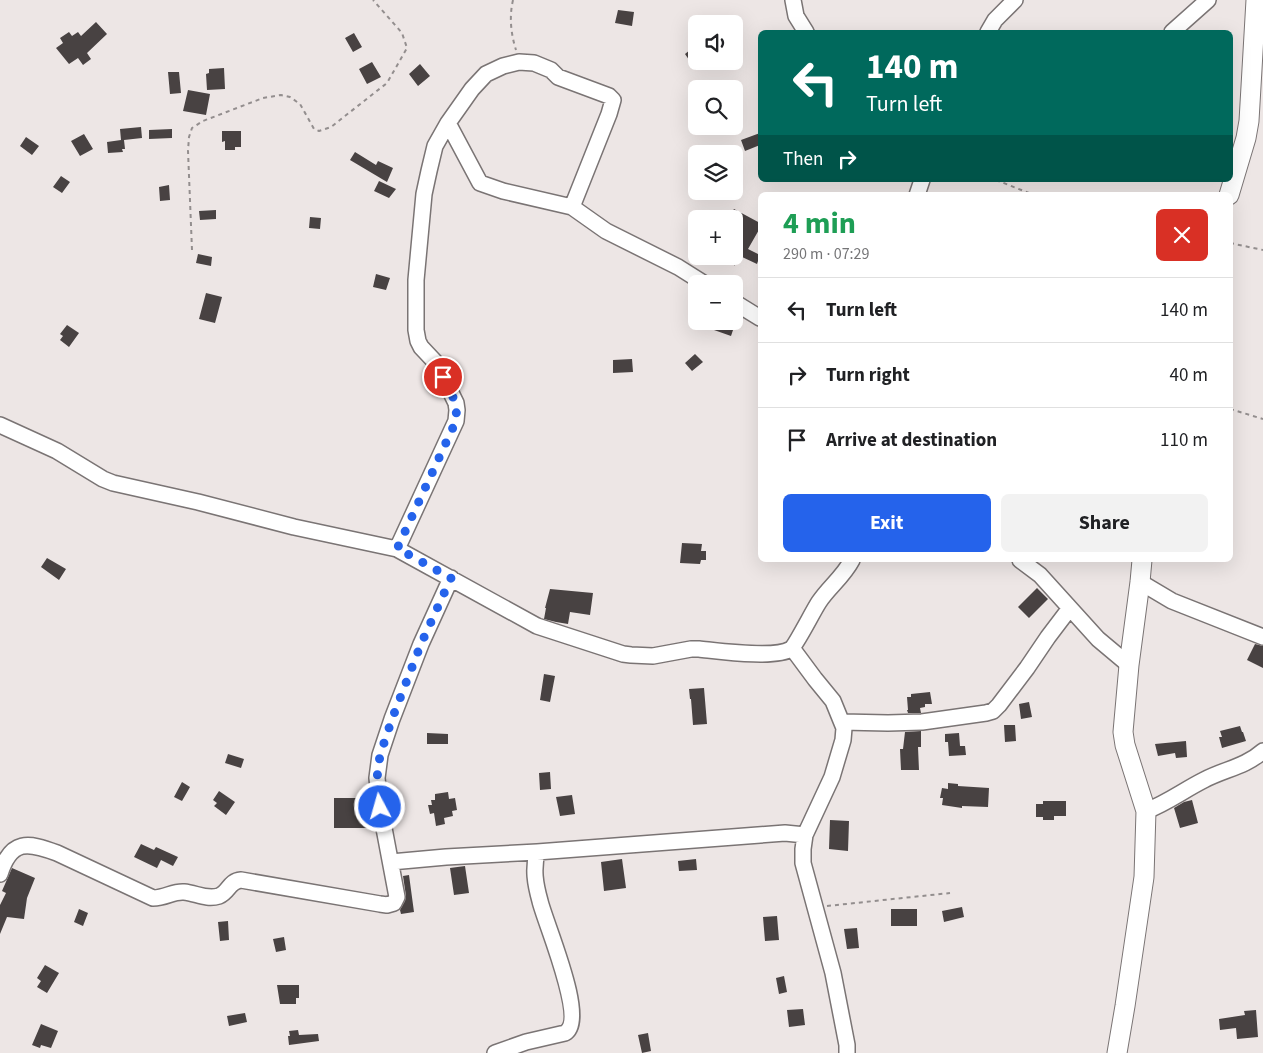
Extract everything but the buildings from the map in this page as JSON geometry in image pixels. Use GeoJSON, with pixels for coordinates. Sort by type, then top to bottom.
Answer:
{"type":"FeatureCollection","features":[{"type":"Feature","properties":{"kind":"main road"},"geometry":{"type":"LineString","coordinates":[[1233,182],[1249,121],[1256,0]]}},
{"type":"Feature","properties":{"kind":"main road"},"geometry":{"type":"LineString","coordinates":[[1117,1053],[1144,877],[1146,811],[1125,745],[1123,732],[1142,562]]}},
{"type":"Feature","properties":{"kind":"street"},"geometry":{"type":"LineString","coordinates":[[792,0],[796,16],[805,30]]}},
{"type":"Feature","properties":{"kind":"street"},"geometry":{"type":"LineString","coordinates":[[989,30],[995,20],[1016,0]]}},
{"type":"Feature","properties":{"kind":"street"},"geometry":{"type":"LineString","coordinates":[[1174,30],[1208,0]]}},
{"type":"Feature","properties":{"kind":"street"},"geometry":{"type":"LineString","coordinates":[[397,549],[456,421],[457,410],[456,403],[437,364],[421,347],[416,330],[416,280],[424,194],[435,146],[472,89],[486,74],[503,66],[519,62],[534,63],[551,70],[558,77],[608,96],[613,100],[572,207]]}},
{"type":"Feature","properties":{"kind":"street"},"geometry":{"type":"LineString","coordinates":[[448,124],[480,183],[504,191],[572,207],[606,230],[690,275]]}},
{"type":"Feature","properties":{"kind":"street"},"geometry":{"type":"LineString","coordinates":[[743,308],[758,317]]}},
{"type":"Feature","properties":{"kind":"street"},"geometry":{"type":"LineString","coordinates":[[0,425],[57,451],[112,483],[198,502],[294,527],[397,549],[538,626],[623,654],[653,656],[691,649],[781,653],[792,648],[821,598],[847,570],[851,562]]}},
{"type":"Feature","properties":{"kind":"street"},"geometry":{"type":"LineString","coordinates":[[1023,562],[1040,575],[1098,639],[1129,665]]}},
{"type":"Feature","properties":{"kind":"street"},"geometry":{"type":"LineString","coordinates":[[0,874],[2,866],[13,850],[25,845],[31,845],[57,853],[154,898],[185,892],[203,896],[218,896],[228,889],[233,882],[240,880],[387,905],[394,903],[397,897],[380,807],[377,778],[380,755],[421,644],[451,578]]}},
{"type":"Feature","properties":{"kind":"street"},"geometry":{"type":"LineString","coordinates":[[1140,582],[1172,601],[1263,636]]}},
{"type":"Feature","properties":{"kind":"street"},"geometry":{"type":"LineString","coordinates":[[842,722],[888,724],[922,722],[986,714],[993,711],[1070,608]]}},
{"type":"Feature","properties":{"kind":"street"},"geometry":{"type":"LineString","coordinates":[[792,648],[833,700],[844,728],[843,740],[832,777],[805,835],[802,863],[833,974],[847,1053]]}},
{"type":"Feature","properties":{"kind":"street"},"geometry":{"type":"LineString","coordinates":[[1146,811],[1158,807],[1218,773],[1243,765],[1263,751]]}},
{"type":"Feature","properties":{"kind":"street"},"geometry":{"type":"LineString","coordinates":[[391,862],[785,833],[805,835]]}},
{"type":"Feature","properties":{"kind":"street"},"geometry":{"type":"LineString","coordinates":[[495,1053],[526,1042],[565,1033],[571,1026],[572,1015],[568,984],[543,914],[538,892],[534,866],[536,852]]}},
{"type":"Feature","properties":{"kind":"path"},"geometry":{"type":"LineString","coordinates":[[192,250],[188,151],[192,128],[203,121],[264,98],[282,95],[290,97],[300,104],[314,129],[319,131],[331,127],[387,83],[407,48],[402,33],[373,0]]}},
{"type":"Feature","properties":{"kind":"path"},"geometry":{"type":"LineString","coordinates":[[513,0],[510,11],[512,36],[519,62]]}},
{"type":"Feature","properties":{"kind":"path"},"geometry":{"type":"LineString","coordinates":[[1001,182],[1026,192]]}},
{"type":"Feature","properties":{"kind":"path"},"geometry":{"type":"LineString","coordinates":[[1233,244],[1263,250]]}},
{"type":"Feature","properties":{"kind":"path"},"geometry":{"type":"LineString","coordinates":[[1233,410],[1263,419]]}},
{"type":"Feature","properties":{"kind":"path"},"geometry":{"type":"LineString","coordinates":[[815,907],[950,893]]}},
{"type":"Feature","properties":{"kind":"route"},"geometry":{"type":"LineString","coordinates":[[380,807],[377,778],[380,755],[421,644],[451,578],[397,549],[456,421],[456,403],[443,377]]}}]}
